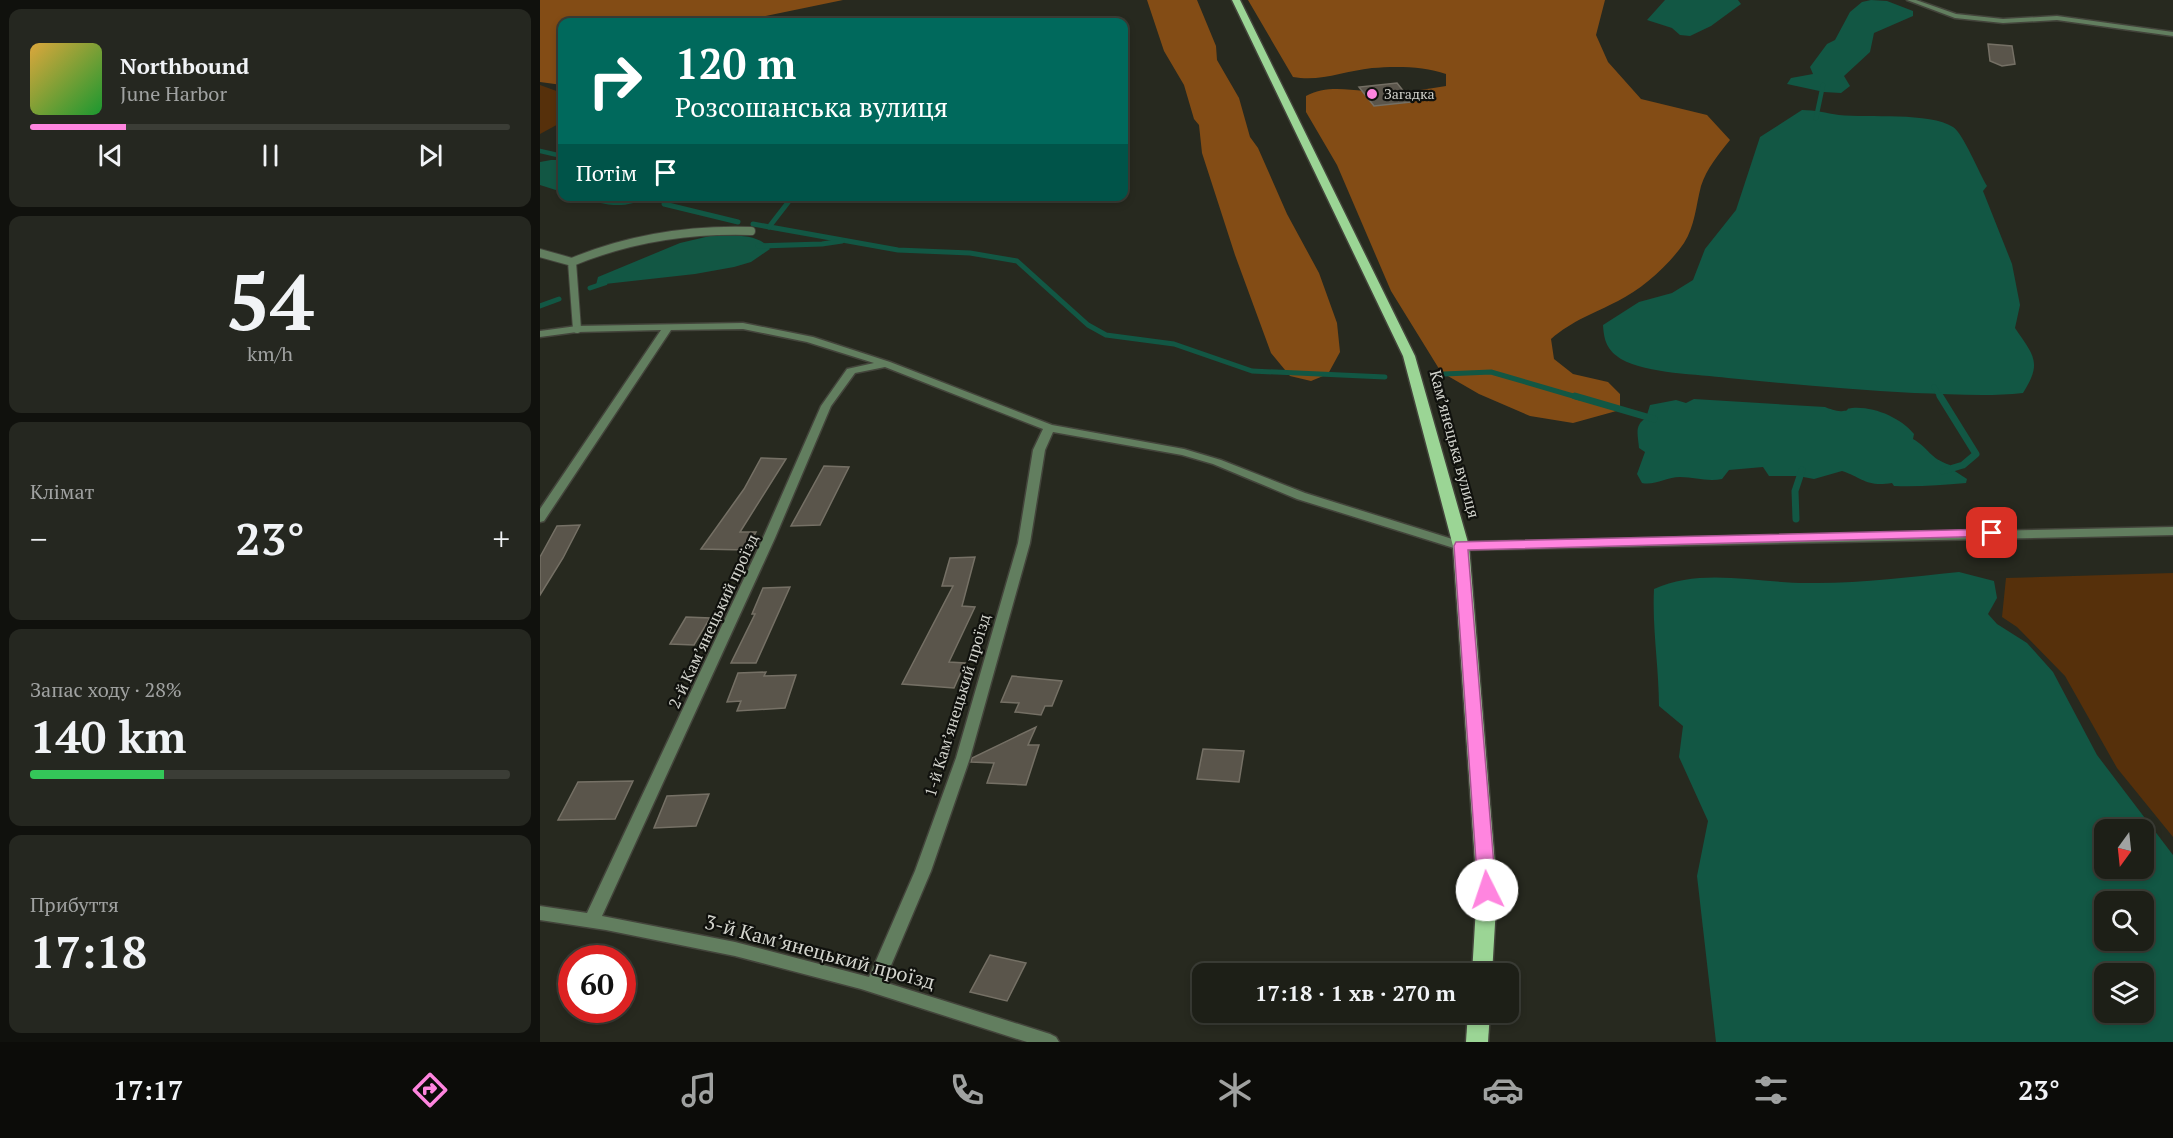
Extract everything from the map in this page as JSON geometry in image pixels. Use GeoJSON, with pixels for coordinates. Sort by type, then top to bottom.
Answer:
{"type":"FeatureCollection","features":[{"type":"Feature","properties":{"kind":"main road","name":"Камʼянецька вулиця"},"geometry":{"type":"LineString","coordinates":[[1236,0],[1409,356],[1461,546],[1487,890],[1483,963]]}},
{"type":"Feature","properties":{"kind":"main road"},"geometry":{"type":"LineString","coordinates":[[1477,1042],[1478,1023]]}},
{"type":"Feature","properties":{"kind":"street"},"geometry":{"type":"LineString","coordinates":[[1910,0],[1965,18],[2003,21],[2057,18],[2173,34]]}},
{"type":"Feature","properties":{"kind":"street"},"geometry":{"type":"LineString","coordinates":[[540,334],[577,329],[743,326],[809,339],[886,364],[1049,428],[1184,452],[1217,462],[1301,496],[1461,546],[2173,531]]}},
{"type":"Feature","properties":{"kind":"street"},"geometry":{"type":"LineString","coordinates":[[540,518],[668,327]]}},
{"type":"Feature","properties":{"kind":"street","name":"2-й Камʼянецький проїзд"},"geometry":{"type":"LineString","coordinates":[[592,920],[769,538],[826,406],[851,371],[886,364]]}},
{"type":"Feature","properties":{"kind":"street","name":"1-й Камʼянецький проїзд"},"geometry":{"type":"LineString","coordinates":[[873,985],[923,871],[963,758],[1024,543],[1039,450],[1049,428]]}},
{"type":"Feature","properties":{"kind":"street","name":"3-й Камʼянецький проїзд"},"geometry":{"type":"LineString","coordinates":[[540,913],[592,920],[751,951],[873,985],[1050,1042]]}},
{"type":"Feature","properties":{"kind":"lane"},"geometry":{"type":"LineString","coordinates":[[572,262],[597,250],[647,237],[713,229],[751,231]]}},
{"type":"Feature","properties":{"kind":"lane"},"geometry":{"type":"LineString","coordinates":[[540,253],[561,257],[572,262]]}},
{"type":"Feature","properties":{"kind":"lane"},"geometry":{"type":"LineString","coordinates":[[572,262],[577,329]]}},
{"type":"Feature","properties":{"kind":"shaded area"},"geometry":{"type":"Polygon","coordinates":[[[540,0],[843,0],[755,18],[558,18],[558,84],[540,82],[540,0]]]}},
{"type":"Feature","properties":{"kind":"shaded area"},"geometry":{"type":"Polygon","coordinates":[[[1147,0],[1197,0],[1216,46],[1217,60],[1239,98],[1250,137],[1258,148],[1287,214],[1319,273],[1337,323],[1340,352],[1328,374],[1311,381],[1290,376],[1271,353],[1235,255],[1202,153],[1199,125],[1194,119],[1184,85],[1164,51],[1147,0]]]}},
{"type":"Feature","properties":{"kind":"shaded area"},"geometry":{"type":"Polygon","coordinates":[[[1248,0],[1605,0],[1596,35],[1608,62],[1641,99],[1707,115],[1730,140],[1706,173],[1691,230],[1671,260],[1636,290],[1575,322],[1551,339],[1554,359],[1573,374],[1608,382],[1620,394],[1620,410],[1573,423],[1530,416],[1479,394],[1441,372],[1391,291],[1337,165],[1306,112],[1306,96],[1315,92],[1336,89],[1390,93],[1446,86],[1446,74],[1419,68],[1390,67],[1362,69],[1323,77],[1293,77],[1248,0]]]}},
{"type":"Feature","properties":{"kind":"shaded area"},"geometry":{"type":"Polygon","coordinates":[[[1665,0],[1738,0],[1741,4],[1711,26],[1690,36],[1680,35],[1672,28],[1647,20],[1665,0]]]}},
{"type":"Feature","properties":{"kind":"shaded area"},"geometry":{"type":"Polygon","coordinates":[[[1887,1],[1913,11],[1913,16],[1874,33],[1870,52],[1844,76],[1850,86],[1841,93],[1824,92],[1787,84],[1791,78],[1813,74],[1810,67],[1827,44],[1835,40],[1850,12],[1862,2],[1887,1]]]}},
{"type":"Feature","properties":{"kind":"shaded area"},"geometry":{"type":"Polygon","coordinates":[[[540,85],[558,92],[558,124],[540,134],[540,85]]]}},
{"type":"Feature","properties":{"kind":"shaded area"},"geometry":{"type":"Polygon","coordinates":[[[1802,110],[1851,116],[1930,119],[1943,122],[1957,131],[1987,186],[1983,191],[2012,264],[2020,305],[2015,328],[2031,352],[2034,366],[2033,374],[2023,393],[1982,395],[1891,392],[1673,373],[1632,364],[1616,356],[1609,349],[1603,325],[1639,302],[1672,293],[1693,280],[1705,249],[1736,210],[1760,137],[1802,110]]]}},
{"type":"Feature","properties":{"kind":"shaded area"},"geometry":{"type":"Polygon","coordinates":[[[558,160],[558,191],[540,185],[540,162],[558,160]]]}},
{"type":"Feature","properties":{"kind":"shaded area"},"geometry":{"type":"Polygon","coordinates":[[[592,201],[638,201],[621,205],[592,201]]]}},
{"type":"Feature","properties":{"kind":"shaded area"},"geometry":{"type":"Polygon","coordinates":[[[710,236],[750,237],[770,249],[751,262],[734,267],[695,274],[596,285],[598,277],[680,243],[710,236]]]}},
{"type":"Feature","properties":{"kind":"shaded area"},"geometry":{"type":"Polygon","coordinates":[[[1694,399],[1825,407],[1839,411],[1860,408],[1878,411],[1909,428],[1914,434],[1913,439],[1967,479],[1966,483],[1894,486],[1892,483],[1870,483],[1842,471],[1814,479],[1798,476],[1769,476],[1763,467],[1729,470],[1722,479],[1717,480],[1680,477],[1642,483],[1637,474],[1645,452],[1639,448],[1638,431],[1640,424],[1646,418],[1650,405],[1676,400],[1686,403],[1694,399]]]}},
{"type":"Feature","properties":{"kind":"shaded area"},"geometry":{"type":"Polygon","coordinates":[[[1959,572],[1994,581],[1997,598],[1988,614],[1997,624],[2027,643],[2053,672],[2097,755],[2146,819],[2094,819],[2094,879],[2154,879],[2154,830],[2173,855],[2173,1042],[1716,1042],[1697,876],[1708,821],[1679,757],[1683,726],[1659,706],[1654,589],[1672,582],[1710,577],[1826,583],[1959,572]]]}},
{"type":"Feature","properties":{"kind":"shaded area"},"geometry":{"type":"Polygon","coordinates":[[[2173,573],[2173,837],[2117,768],[2065,676],[2017,627],[2002,617],[2006,578],[2173,573]]]}},
{"type":"Feature","properties":{"kind":"building"},"geometry":{"type":"Polygon","coordinates":[[[1988,44],[2012,46],[2015,64],[2002,66],[1990,61],[1988,44]]]}},
{"type":"Feature","properties":{"kind":"building"},"geometry":{"type":"Polygon","coordinates":[[[1397,83],[1412,102],[1374,106],[1359,87],[1397,83]]]}},
{"type":"Feature","properties":{"kind":"building"},"geometry":{"type":"Polygon","coordinates":[[[761,458],[786,459],[740,532],[756,532],[746,550],[701,549],[744,489],[761,458]]]}},
{"type":"Feature","properties":{"kind":"building"},"geometry":{"type":"Polygon","coordinates":[[[824,466],[849,467],[820,525],[791,526],[824,466]]]}},
{"type":"Feature","properties":{"kind":"building"},"geometry":{"type":"Polygon","coordinates":[[[580,525],[540,595],[540,557],[557,526],[580,525]]]}},
{"type":"Feature","properties":{"kind":"building"},"geometry":{"type":"Polygon","coordinates":[[[975,557],[962,606],[975,607],[949,662],[965,663],[954,688],[902,684],[953,586],[942,586],[950,558],[975,557]]]}},
{"type":"Feature","properties":{"kind":"building"},"geometry":{"type":"Polygon","coordinates":[[[790,587],[756,663],[731,663],[755,614],[752,614],[763,588],[790,587]]]}},
{"type":"Feature","properties":{"kind":"building"},"geometry":{"type":"Polygon","coordinates":[[[686,617],[710,618],[694,645],[670,644],[686,617]]]}},
{"type":"Feature","properties":{"kind":"building"},"geometry":{"type":"Polygon","coordinates":[[[766,672],[764,676],[796,675],[785,708],[737,711],[741,701],[727,702],[738,673],[766,672]]]}},
{"type":"Feature","properties":{"kind":"building"},"geometry":{"type":"Polygon","coordinates":[[[1012,676],[1062,681],[1052,706],[1045,706],[1041,715],[1015,712],[1019,703],[1001,702],[1012,676]]]}},
{"type":"Feature","properties":{"kind":"building"},"geometry":{"type":"Polygon","coordinates":[[[1036,727],[1028,745],[1039,745],[1026,785],[987,783],[994,763],[971,762],[972,758],[1036,727]]]}},
{"type":"Feature","properties":{"kind":"building"},"geometry":{"type":"Polygon","coordinates":[[[1203,749],[1244,751],[1239,782],[1197,779],[1203,749]]]}},
{"type":"Feature","properties":{"kind":"building"},"geometry":{"type":"Polygon","coordinates":[[[633,781],[615,819],[558,820],[578,782],[633,781]]]}},
{"type":"Feature","properties":{"kind":"building"},"geometry":{"type":"Polygon","coordinates":[[[709,794],[696,826],[654,828],[667,796],[709,794]]]}},
{"type":"Feature","properties":{"kind":"building"},"geometry":{"type":"Polygon","coordinates":[[[990,955],[1026,963],[1007,1001],[970,992],[990,955]]]}},
{"type":"Feature","properties":{"kind":"waterway"},"geometry":{"type":"LineString","coordinates":[[1816,118],[1823,85]]}},
{"type":"Feature","properties":{"kind":"waterway"},"geometry":{"type":"LineString","coordinates":[[540,151],[558,155]]}},
{"type":"Feature","properties":{"kind":"waterway"},"geometry":{"type":"LineString","coordinates":[[667,201],[664,204],[738,222]]}},
{"type":"Feature","properties":{"kind":"waterway"},"geometry":{"type":"LineString","coordinates":[[769,227],[789,201]]}},
{"type":"Feature","properties":{"kind":"waterway"},"geometry":{"type":"LineString","coordinates":[[753,224],[769,227]]}},
{"type":"Feature","properties":{"kind":"waterway"},"geometry":{"type":"LineString","coordinates":[[769,227],[898,250],[970,253],[1017,261],[1088,325],[1106,335],[1174,344],[1252,371],[1385,377]]}},
{"type":"Feature","properties":{"kind":"waterway"},"geometry":{"type":"LineString","coordinates":[[758,246],[822,244],[842,241]]}},
{"type":"Feature","properties":{"kind":"waterway"},"geometry":{"type":"LineString","coordinates":[[590,288],[605,283]]}},
{"type":"Feature","properties":{"kind":"waterway"},"geometry":{"type":"LineString","coordinates":[[540,306],[559,299]]}},
{"type":"Feature","properties":{"kind":"waterway"},"geometry":{"type":"LineString","coordinates":[[1444,374],[1491,372],[1580,398]]}},
{"type":"Feature","properties":{"kind":"waterway"},"geometry":{"type":"LineString","coordinates":[[1934,387],[1941,398]]}},
{"type":"Feature","properties":{"kind":"waterway"},"geometry":{"type":"LineString","coordinates":[[1575,396],[1654,419]]}},
{"type":"Feature","properties":{"kind":"waterway"},"geometry":{"type":"LineString","coordinates":[[1940,396],[1976,454],[1963,465],[1943,471]]}},
{"type":"Feature","properties":{"kind":"waterway"},"geometry":{"type":"LineString","coordinates":[[1796,519],[1795,491],[1802,470]]}},
{"type":"Feature","properties":{"kind":"place","name":"Загадка"},"geometry":{"type":"Point","coordinates":[1372,94]}},
{"type":"Feature","properties":{"kind":"route"},"geometry":{"type":"LineString","coordinates":[[1487,890],[1461,546],[1992,533]]}}]}
